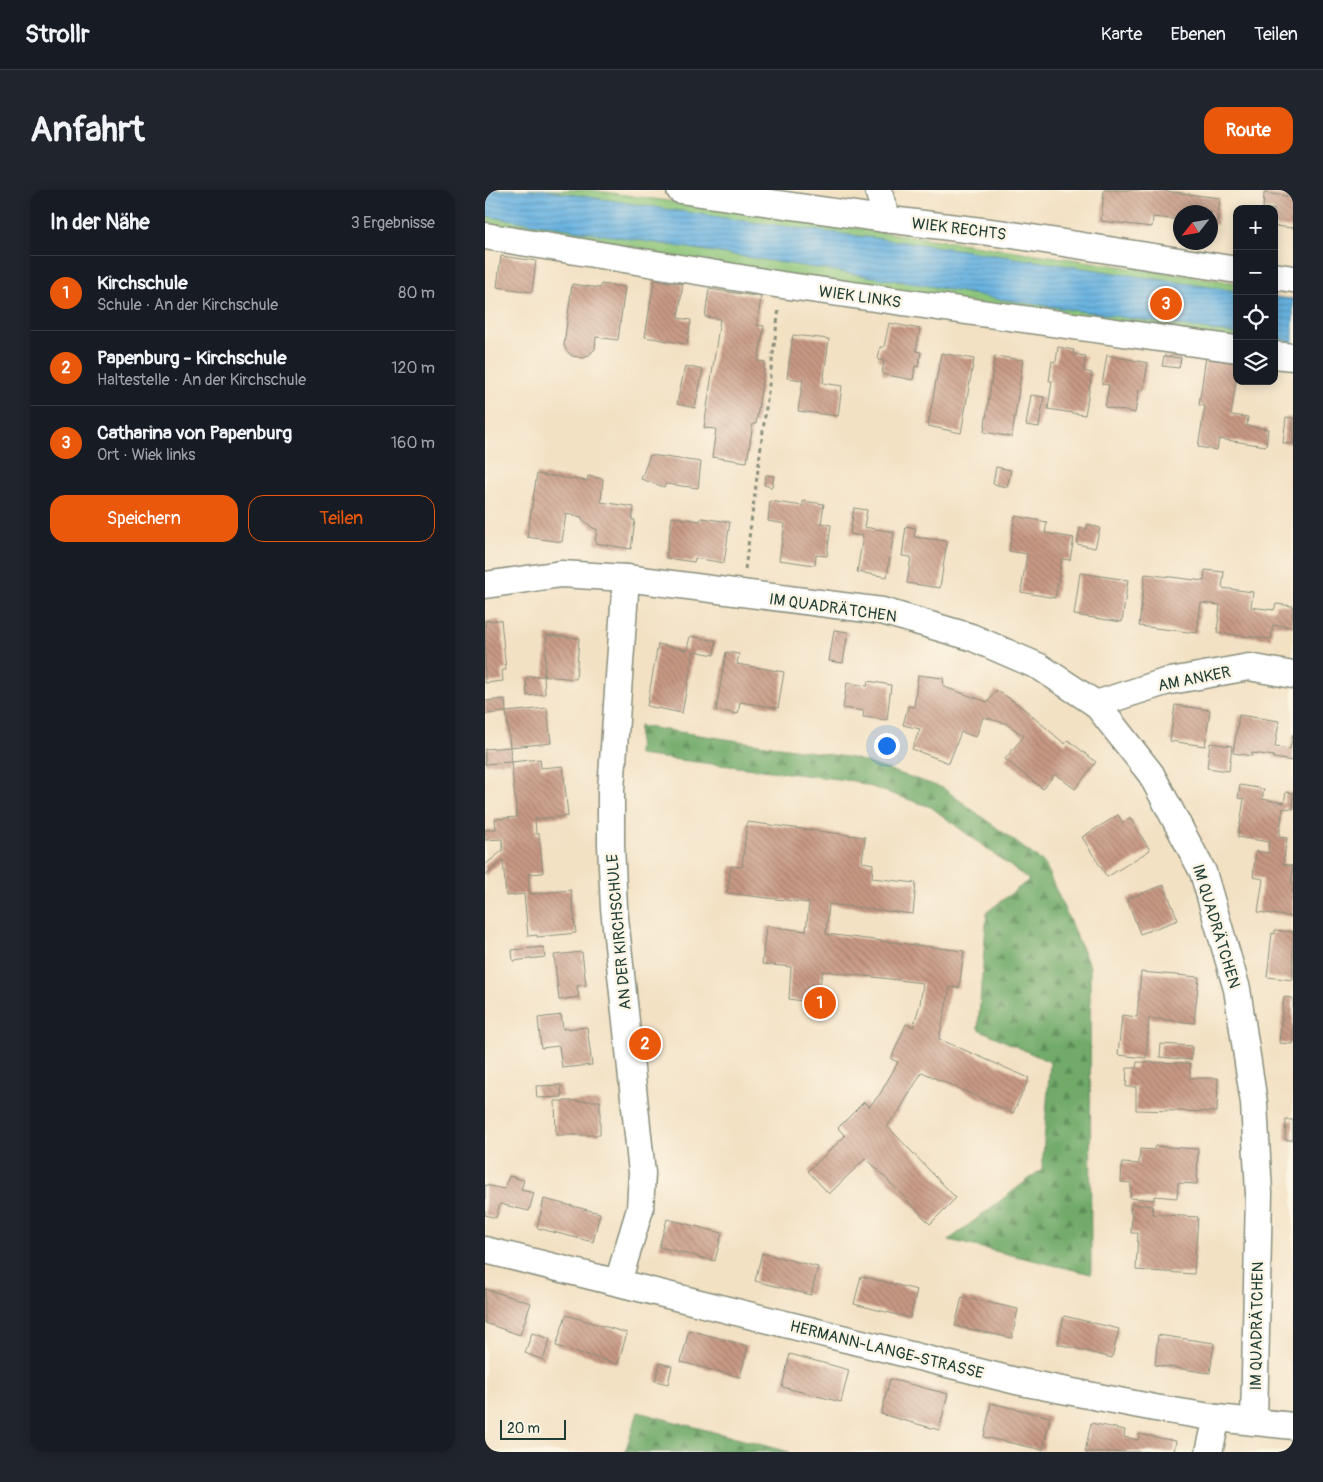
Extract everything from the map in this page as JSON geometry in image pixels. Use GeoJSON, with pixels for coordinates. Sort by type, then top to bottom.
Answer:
{"type":"FeatureCollection","features":[{"type":"Feature","properties":{"kind":"street","name":"WIEK RECHTS"},"geometry":{"type":"LineString","coordinates":[[680,190],[884,220],[1006,234],[1233,269]]}},
{"type":"Feature","properties":{"kind":"street"},"geometry":{"type":"LineString","coordinates":[[878,190],[883,206],[884,220]]}},
{"type":"Feature","properties":{"kind":"street","name":"WIEK LINKS"},"geometry":{"type":"LineString","coordinates":[[485,236],[782,285],[1233,349]]}},
{"type":"Feature","properties":{"kind":"street"},"geometry":{"type":"LineString","coordinates":[[1278,277],[1293,279]]}},
{"type":"Feature","properties":{"kind":"street"},"geometry":{"type":"LineString","coordinates":[[1278,356],[1293,358]]}},
{"type":"Feature","properties":{"kind":"street","name":"IM QUADRÄTCHEN"},"geometry":{"type":"LineString","coordinates":[[485,585],[561,574],[626,578],[882,611],[971,637],[1040,667],[1096,704],[1151,774],[1203,872],[1237,989],[1253,1103],[1259,1193],[1254,1422]]}},
{"type":"Feature","properties":{"kind":"street","name":"AN DER KIRCHSCHULE"},"geometry":{"type":"LineString","coordinates":[[618,1282],[639,1209],[642,1173],[640,1152],[645,1028],[624,1004],[613,908],[611,790],[626,578]]}},
{"type":"Feature","properties":{"kind":"street","name":"AM ANKER"},"geometry":{"type":"LineString","coordinates":[[1096,704],[1165,682],[1249,667],[1293,675]]}},
{"type":"Feature","properties":{"kind":"street","name":"HERMANN-LANGE-STRASSE"},"geometry":{"type":"LineString","coordinates":[[485,1250],[1016,1381],[1155,1408],[1217,1418],[1293,1426]]}},
{"type":"Feature","properties":{"kind":"street"},"geometry":{"type":"LineString","coordinates":[[1209,1452],[1217,1418]]}},
{"type":"Feature","properties":{"kind":"path"},"geometry":{"type":"LineString","coordinates":[[741,594],[782,285]]}},
{"type":"Feature","properties":{"kind":"green space"},"geometry":{"type":"Polygon","coordinates":[[[485,190],[591,190],[1233,282],[1233,343],[485,228],[485,190]]]}},
{"type":"Feature","properties":{"kind":"green space"},"geometry":{"type":"Polygon","coordinates":[[[639,726],[853,758],[943,788],[1044,863],[1090,967],[1091,1274],[949,1240],[1042,1169],[1050,1062],[978,1029],[987,912],[1029,880],[931,807],[854,781],[638,755],[639,726]]]}},
{"type":"Feature","properties":{"kind":"green space"},"geometry":{"type":"Polygon","coordinates":[[[638,1412],[789,1452],[625,1452],[638,1412]]]}},
{"type":"Feature","properties":{"kind":"water"},"geometry":{"type":"Polygon","coordinates":[[[485,190],[544,190],[744,221],[935,246],[1233,290],[1233,333],[999,299],[924,285],[485,216],[485,190]]]}},
{"type":"Feature","properties":{"kind":"water"},"geometry":{"type":"Polygon","coordinates":[[[1278,297],[1293,299],[1293,342],[1278,340],[1278,297]]]}},
{"type":"Feature","properties":{"kind":"building"},"geometry":{"type":"Polygon","coordinates":[[[1104,190],[1165,190],[1220,198],[1218,216],[1218,205],[1173,205],[1173,219],[1153,217],[1152,227],[1101,221],[1104,190]]]}},
{"type":"Feature","properties":{"kind":"building"},"geometry":{"type":"Polygon","coordinates":[[[1264,193],[1293,197],[1293,228],[1278,226],[1278,205],[1263,205],[1264,193]]]}},
{"type":"Feature","properties":{"kind":"building"},"geometry":{"type":"Polygon","coordinates":[[[501,256],[536,261],[532,292],[497,287],[501,256]]]}},
{"type":"Feature","properties":{"kind":"building"},"geometry":{"type":"Polygon","coordinates":[[[654,280],[683,284],[678,318],[691,320],[687,344],[645,337],[654,280]]]}},
{"type":"Feature","properties":{"kind":"building"},"geometry":{"type":"Polygon","coordinates":[[[572,284],[600,288],[601,284],[625,287],[618,340],[596,337],[595,349],[583,358],[572,356],[564,345],[572,284]]]}},
{"type":"Feature","properties":{"kind":"building"},"geometry":{"type":"Polygon","coordinates":[[[709,289],[761,297],[757,325],[764,326],[758,361],[765,362],[756,424],[753,424],[747,462],[712,457],[716,429],[704,428],[720,319],[705,317],[709,289]]]}},
{"type":"Feature","properties":{"kind":"building"},"geometry":{"type":"Polygon","coordinates":[[[889,323],[920,329],[916,351],[921,352],[918,367],[915,366],[913,380],[882,374],[884,361],[878,360],[880,347],[884,347],[889,323]]]}},
{"type":"Feature","properties":{"kind":"building"},"geometry":{"type":"Polygon","coordinates":[[[793,335],[829,339],[823,383],[842,386],[838,416],[798,411],[803,380],[787,378],[793,335]]]}},
{"type":"Feature","properties":{"kind":"building"},"geometry":{"type":"Polygon","coordinates":[[[1058,347],[1074,350],[1073,354],[1086,356],[1083,371],[1092,373],[1085,415],[1048,409],[1052,381],[1049,381],[1052,361],[1056,362],[1058,347]]]}},
{"type":"Feature","properties":{"kind":"building"},"geometry":{"type":"Polygon","coordinates":[[[941,353],[974,359],[961,433],[928,426],[941,353]]]}},
{"type":"Feature","properties":{"kind":"building"},"geometry":{"type":"Polygon","coordinates":[[[1107,355],[1148,363],[1143,391],[1139,390],[1135,413],[1105,407],[1109,385],[1102,384],[1107,355]]]}},
{"type":"Feature","properties":{"kind":"building"},"geometry":{"type":"Polygon","coordinates":[[[995,356],[1023,360],[1012,437],[984,432],[995,356]]]}},
{"type":"Feature","properties":{"kind":"building"},"geometry":{"type":"Polygon","coordinates":[[[1164,356],[1181,358],[1179,368],[1162,366],[1164,356]]]}},
{"type":"Feature","properties":{"kind":"building"},"geometry":{"type":"Polygon","coordinates":[[[1206,356],[1233,360],[1233,385],[1236,385],[1231,415],[1248,417],[1247,426],[1268,429],[1266,446],[1219,439],[1217,450],[1198,447],[1205,406],[1199,405],[1206,356]]]}},
{"type":"Feature","properties":{"kind":"building"},"geometry":{"type":"Polygon","coordinates":[[[685,366],[703,370],[695,408],[677,404],[685,366]]]}},
{"type":"Feature","properties":{"kind":"building"},"geometry":{"type":"Polygon","coordinates":[[[1031,395],[1044,397],[1039,427],[1026,425],[1031,395]]]}},
{"type":"Feature","properties":{"kind":"building"},"geometry":{"type":"Polygon","coordinates":[[[1286,417],[1293,418],[1293,444],[1283,443],[1286,417]]]}},
{"type":"Feature","properties":{"kind":"building"},"geometry":{"type":"Polygon","coordinates":[[[650,455],[701,462],[698,488],[666,484],[664,487],[641,479],[650,455]]]}},
{"type":"Feature","properties":{"kind":"building"},"geometry":{"type":"Polygon","coordinates":[[[996,467],[1011,470],[1007,487],[993,484],[996,467]]]}},
{"type":"Feature","properties":{"kind":"building"},"geometry":{"type":"Polygon","coordinates":[[[537,474],[587,481],[588,476],[603,479],[601,502],[634,507],[632,520],[635,520],[631,549],[595,543],[597,529],[593,528],[582,517],[566,514],[562,542],[527,537],[537,474]]]}},
{"type":"Feature","properties":{"kind":"building"},"geometry":{"type":"Polygon","coordinates":[[[766,475],[774,476],[772,487],[764,485],[766,475]]]}},
{"type":"Feature","properties":{"kind":"building"},"geometry":{"type":"Polygon","coordinates":[[[770,501],[803,506],[803,501],[824,504],[821,523],[831,525],[827,556],[816,555],[815,565],[779,560],[785,524],[768,521],[770,501]]]}},
{"type":"Feature","properties":{"kind":"building"},"geometry":{"type":"Polygon","coordinates":[[[854,508],[867,510],[864,527],[894,532],[887,577],[857,572],[863,536],[850,534],[854,508]]]}},
{"type":"Feature","properties":{"kind":"building"},"geometry":{"type":"Polygon","coordinates":[[[1015,516],[1047,522],[1045,533],[1074,538],[1070,560],[1062,559],[1055,598],[1021,592],[1027,554],[1009,551],[1015,516]]]}},
{"type":"Feature","properties":{"kind":"building"},"geometry":{"type":"Polygon","coordinates":[[[672,517],[700,521],[701,518],[730,522],[724,563],[695,558],[694,562],[666,558],[672,517]]]}},
{"type":"Feature","properties":{"kind":"building"},"geometry":{"type":"Polygon","coordinates":[[[1088,524],[1100,528],[1095,548],[1077,544],[1080,528],[1086,530],[1088,524]]]}},
{"type":"Feature","properties":{"kind":"building"},"geometry":{"type":"Polygon","coordinates":[[[906,526],[916,528],[914,537],[947,541],[940,588],[907,583],[911,557],[902,556],[906,526]]]}},
{"type":"Feature","properties":{"kind":"building"},"geometry":{"type":"Polygon","coordinates":[[[1205,570],[1224,572],[1222,588],[1253,592],[1251,607],[1274,610],[1276,604],[1293,606],[1293,627],[1273,625],[1271,639],[1217,633],[1220,605],[1201,603],[1197,633],[1139,626],[1145,574],[1204,581],[1205,570]]]}},
{"type":"Feature","properties":{"kind":"building"},"geometry":{"type":"Polygon","coordinates":[[[1080,573],[1128,580],[1122,622],[1074,615],[1080,573]]]}},
{"type":"Feature","properties":{"kind":"building"},"geometry":{"type":"Polygon","coordinates":[[[501,620],[506,670],[502,670],[503,681],[485,683],[485,621],[501,620]]]}},
{"type":"Feature","properties":{"kind":"building"},"geometry":{"type":"Polygon","coordinates":[[[834,630],[848,632],[843,663],[829,661],[834,630]]]}},
{"type":"Feature","properties":{"kind":"building"},"geometry":{"type":"Polygon","coordinates":[[[547,635],[579,638],[576,679],[544,676],[547,635]]]}},
{"type":"Feature","properties":{"kind":"building"},"geometry":{"type":"Polygon","coordinates":[[[690,636],[716,641],[714,655],[694,651],[682,713],[647,706],[658,644],[687,650],[690,636]]]}},
{"type":"Feature","properties":{"kind":"building"},"geometry":{"type":"Polygon","coordinates":[[[726,652],[739,654],[737,664],[784,672],[778,708],[740,702],[738,714],[716,710],[726,652]]]}},
{"type":"Feature","properties":{"kind":"building"},"geometry":{"type":"Polygon","coordinates":[[[918,675],[943,678],[944,687],[988,702],[996,690],[1018,704],[1065,744],[1068,740],[1096,762],[1075,789],[1055,774],[1043,789],[1005,759],[1024,736],[1005,723],[983,717],[976,737],[961,732],[949,763],[912,749],[920,729],[903,725],[908,706],[914,707],[918,675]]]}},
{"type":"Feature","properties":{"kind":"building"},"geometry":{"type":"Polygon","coordinates":[[[544,676],[545,694],[527,696],[526,677],[544,676]]]}},
{"type":"Feature","properties":{"kind":"building"},"geometry":{"type":"Polygon","coordinates":[[[868,681],[891,685],[887,720],[863,717],[864,711],[843,708],[847,683],[867,686],[868,681]]]}},
{"type":"Feature","properties":{"kind":"building"},"geometry":{"type":"Polygon","coordinates":[[[505,699],[506,712],[485,714],[485,701],[505,699]]]}},
{"type":"Feature","properties":{"kind":"building"},"geometry":{"type":"Polygon","coordinates":[[[1175,705],[1210,710],[1205,746],[1170,741],[1175,705]]]}},
{"type":"Feature","properties":{"kind":"building"},"geometry":{"type":"Polygon","coordinates":[[[547,708],[551,743],[510,747],[506,712],[547,708]]]}},
{"type":"Feature","properties":{"kind":"building"},"geometry":{"type":"Polygon","coordinates":[[[1239,715],[1279,721],[1275,747],[1290,749],[1293,734],[1293,761],[1252,753],[1252,756],[1233,753],[1239,715]]]}},
{"type":"Feature","properties":{"kind":"building"},"geometry":{"type":"Polygon","coordinates":[[[1210,743],[1232,746],[1229,771],[1207,768],[1210,743]]]}},
{"type":"Feature","properties":{"kind":"building"},"geometry":{"type":"Polygon","coordinates":[[[510,747],[511,762],[485,764],[485,749],[510,747]]]}},
{"type":"Feature","properties":{"kind":"building"},"geometry":{"type":"Polygon","coordinates":[[[540,759],[541,768],[563,766],[568,816],[535,819],[536,834],[539,834],[543,873],[528,874],[530,894],[571,890],[576,933],[537,937],[537,935],[528,936],[524,894],[506,896],[503,860],[485,876],[485,865],[503,850],[502,839],[485,840],[485,830],[496,829],[495,819],[517,817],[511,762],[540,759]]]}},
{"type":"Feature","properties":{"kind":"building"},"geometry":{"type":"Polygon","coordinates":[[[1240,785],[1264,789],[1262,799],[1284,803],[1286,792],[1293,793],[1293,809],[1283,808],[1279,837],[1287,838],[1283,864],[1293,866],[1291,883],[1293,883],[1293,917],[1258,912],[1263,879],[1253,877],[1256,851],[1268,853],[1269,842],[1238,837],[1244,799],[1238,798],[1240,785]]]}},
{"type":"Feature","properties":{"kind":"building"},"geometry":{"type":"Polygon","coordinates":[[[1118,815],[1123,823],[1130,818],[1150,850],[1107,877],[1082,837],[1118,815]]]}},
{"type":"Feature","properties":{"kind":"building"},"geometry":{"type":"Polygon","coordinates":[[[747,822],[865,837],[862,862],[873,864],[872,878],[916,883],[913,914],[829,904],[826,934],[964,951],[959,988],[950,987],[939,1039],[1029,1078],[1013,1113],[922,1072],[899,1111],[887,1126],[956,1198],[930,1224],[866,1158],[829,1194],[808,1171],[845,1136],[838,1128],[864,1102],[869,1107],[880,1094],[898,1062],[891,1059],[906,1024],[913,1027],[920,1004],[923,983],[823,971],[815,1003],[789,999],[791,967],[762,964],[766,926],[806,931],[809,903],[727,893],[731,866],[742,867],[747,822]]]}},
{"type":"Feature","properties":{"kind":"building"},"geometry":{"type":"Polygon","coordinates":[[[1164,885],[1178,920],[1140,934],[1127,899],[1164,885]]]}},
{"type":"Feature","properties":{"kind":"building"},"geometry":{"type":"Polygon","coordinates":[[[1275,930],[1293,932],[1293,980],[1267,977],[1272,933],[1275,934],[1275,930]]]}},
{"type":"Feature","properties":{"kind":"building"},"geometry":{"type":"Polygon","coordinates":[[[543,947],[545,957],[513,961],[512,950],[543,947]]]}},
{"type":"Feature","properties":{"kind":"building"},"geometry":{"type":"Polygon","coordinates":[[[582,952],[586,985],[577,986],[579,997],[559,1000],[554,955],[582,952]]]}},
{"type":"Feature","properties":{"kind":"building"},"geometry":{"type":"Polygon","coordinates":[[[1141,972],[1199,977],[1194,1023],[1149,1018],[1146,1058],[1118,1055],[1122,1015],[1137,1017],[1141,972]]]}},
{"type":"Feature","properties":{"kind":"building"},"geometry":{"type":"Polygon","coordinates":[[[1284,997],[1293,998],[1293,1044],[1279,1043],[1284,997]]]}},
{"type":"Feature","properties":{"kind":"building"},"geometry":{"type":"Polygon","coordinates":[[[561,1015],[563,1029],[587,1027],[592,1065],[562,1068],[559,1046],[541,1048],[538,1018],[561,1015]]]}},
{"type":"Feature","properties":{"kind":"building"},"geometry":{"type":"Polygon","coordinates":[[[1161,1044],[1192,1046],[1191,1060],[1160,1057],[1161,1044]]]}},
{"type":"Feature","properties":{"kind":"building"},"geometry":{"type":"Polygon","coordinates":[[[1137,1062],[1190,1063],[1190,1078],[1218,1078],[1217,1112],[1136,1110],[1136,1087],[1126,1087],[1127,1068],[1136,1068],[1137,1062]]]}},
{"type":"Feature","properties":{"kind":"building"},"geometry":{"type":"Polygon","coordinates":[[[561,1085],[562,1097],[537,1098],[536,1086],[561,1085]]]}},
{"type":"Feature","properties":{"kind":"building"},"geometry":{"type":"Polygon","coordinates":[[[555,1101],[600,1101],[600,1135],[556,1135],[555,1101]]]}},
{"type":"Feature","properties":{"kind":"building"},"geometry":{"type":"Polygon","coordinates":[[[1286,1120],[1293,1120],[1293,1140],[1285,1140],[1286,1120]]]}},
{"type":"Feature","properties":{"kind":"building"},"geometry":{"type":"Polygon","coordinates":[[[1155,1146],[1198,1149],[1197,1184],[1178,1183],[1177,1198],[1154,1196],[1154,1200],[1130,1198],[1131,1183],[1121,1182],[1122,1163],[1139,1164],[1140,1149],[1154,1150],[1155,1146]]]}},
{"type":"Feature","properties":{"kind":"building"},"geometry":{"type":"Polygon","coordinates":[[[509,1176],[524,1180],[521,1190],[534,1193],[529,1211],[500,1204],[496,1218],[485,1215],[485,1185],[504,1189],[509,1176]]]}},
{"type":"Feature","properties":{"kind":"building"},"geometry":{"type":"Polygon","coordinates":[[[544,1199],[600,1213],[593,1242],[537,1228],[544,1199]]]}},
{"type":"Feature","properties":{"kind":"building"},"geometry":{"type":"Polygon","coordinates":[[[1131,1204],[1153,1206],[1152,1214],[1198,1217],[1194,1274],[1136,1270],[1138,1233],[1131,1233],[1131,1204]]]}},
{"type":"Feature","properties":{"kind":"building"},"geometry":{"type":"Polygon","coordinates":[[[667,1219],[722,1233],[715,1261],[659,1247],[667,1219]]]}},
{"type":"Feature","properties":{"kind":"building"},"geometry":{"type":"Polygon","coordinates":[[[762,1253],[818,1267],[811,1295],[755,1281],[762,1253]]]}},
{"type":"Feature","properties":{"kind":"building"},"geometry":{"type":"Polygon","coordinates":[[[861,1276],[917,1290],[910,1318],[854,1304],[861,1276]]]}},
{"type":"Feature","properties":{"kind":"building"},"geometry":{"type":"Polygon","coordinates":[[[485,1289],[531,1303],[520,1335],[485,1323],[485,1289]]]}},
{"type":"Feature","properties":{"kind":"building"},"geometry":{"type":"Polygon","coordinates":[[[962,1297],[1018,1309],[1012,1338],[955,1326],[962,1297]]]}},
{"type":"Feature","properties":{"kind":"building"},"geometry":{"type":"Polygon","coordinates":[[[566,1315],[627,1333],[618,1364],[556,1346],[566,1315]]]}},
{"type":"Feature","properties":{"kind":"building"},"geometry":{"type":"Polygon","coordinates":[[[1064,1316],[1119,1329],[1112,1358],[1058,1344],[1064,1316]]]}},
{"type":"Feature","properties":{"kind":"building"},"geometry":{"type":"Polygon","coordinates":[[[689,1330],[748,1346],[740,1377],[681,1362],[689,1330]]]}},
{"type":"Feature","properties":{"kind":"building"},"geometry":{"type":"Polygon","coordinates":[[[532,1333],[550,1339],[543,1360],[525,1353],[532,1333]]]}},
{"type":"Feature","properties":{"kind":"building"},"geometry":{"type":"Polygon","coordinates":[[[1158,1335],[1214,1343],[1210,1373],[1155,1365],[1158,1335]]]}},
{"type":"Feature","properties":{"kind":"building"},"geometry":{"type":"Polygon","coordinates":[[[790,1354],[849,1370],[841,1402],[782,1387],[790,1354]]]}},
{"type":"Feature","properties":{"kind":"building"},"geometry":{"type":"Polygon","coordinates":[[[660,1363],[672,1366],[668,1384],[655,1381],[660,1363]]]}},
{"type":"Feature","properties":{"kind":"building"},"geometry":{"type":"Polygon","coordinates":[[[890,1379],[948,1394],[939,1430],[881,1414],[890,1379]]]}},
{"type":"Feature","properties":{"kind":"building"},"geometry":{"type":"Polygon","coordinates":[[[991,1403],[1050,1417],[1043,1450],[984,1437],[991,1403]]]}},
{"type":"Feature","properties":{"kind":"building"},"geometry":{"type":"Polygon","coordinates":[[[1091,1423],[1125,1430],[1124,1437],[1138,1440],[1139,1434],[1176,1441],[1174,1452],[1085,1452],[1091,1423]]]}},
{"type":"Feature","properties":{"kind":"place","name":"Catharina von Papenburg"},"geometry":{"type":"Point","coordinates":[1166,304]}},
{"type":"Feature","properties":{"kind":"place","name":"Kirchschule"},"geometry":{"type":"Point","coordinates":[820,1003]}},
{"type":"Feature","properties":{"kind":"place","name":"Papenburg - Kirchschule"},"geometry":{"type":"Point","coordinates":[645,1044]}}]}
